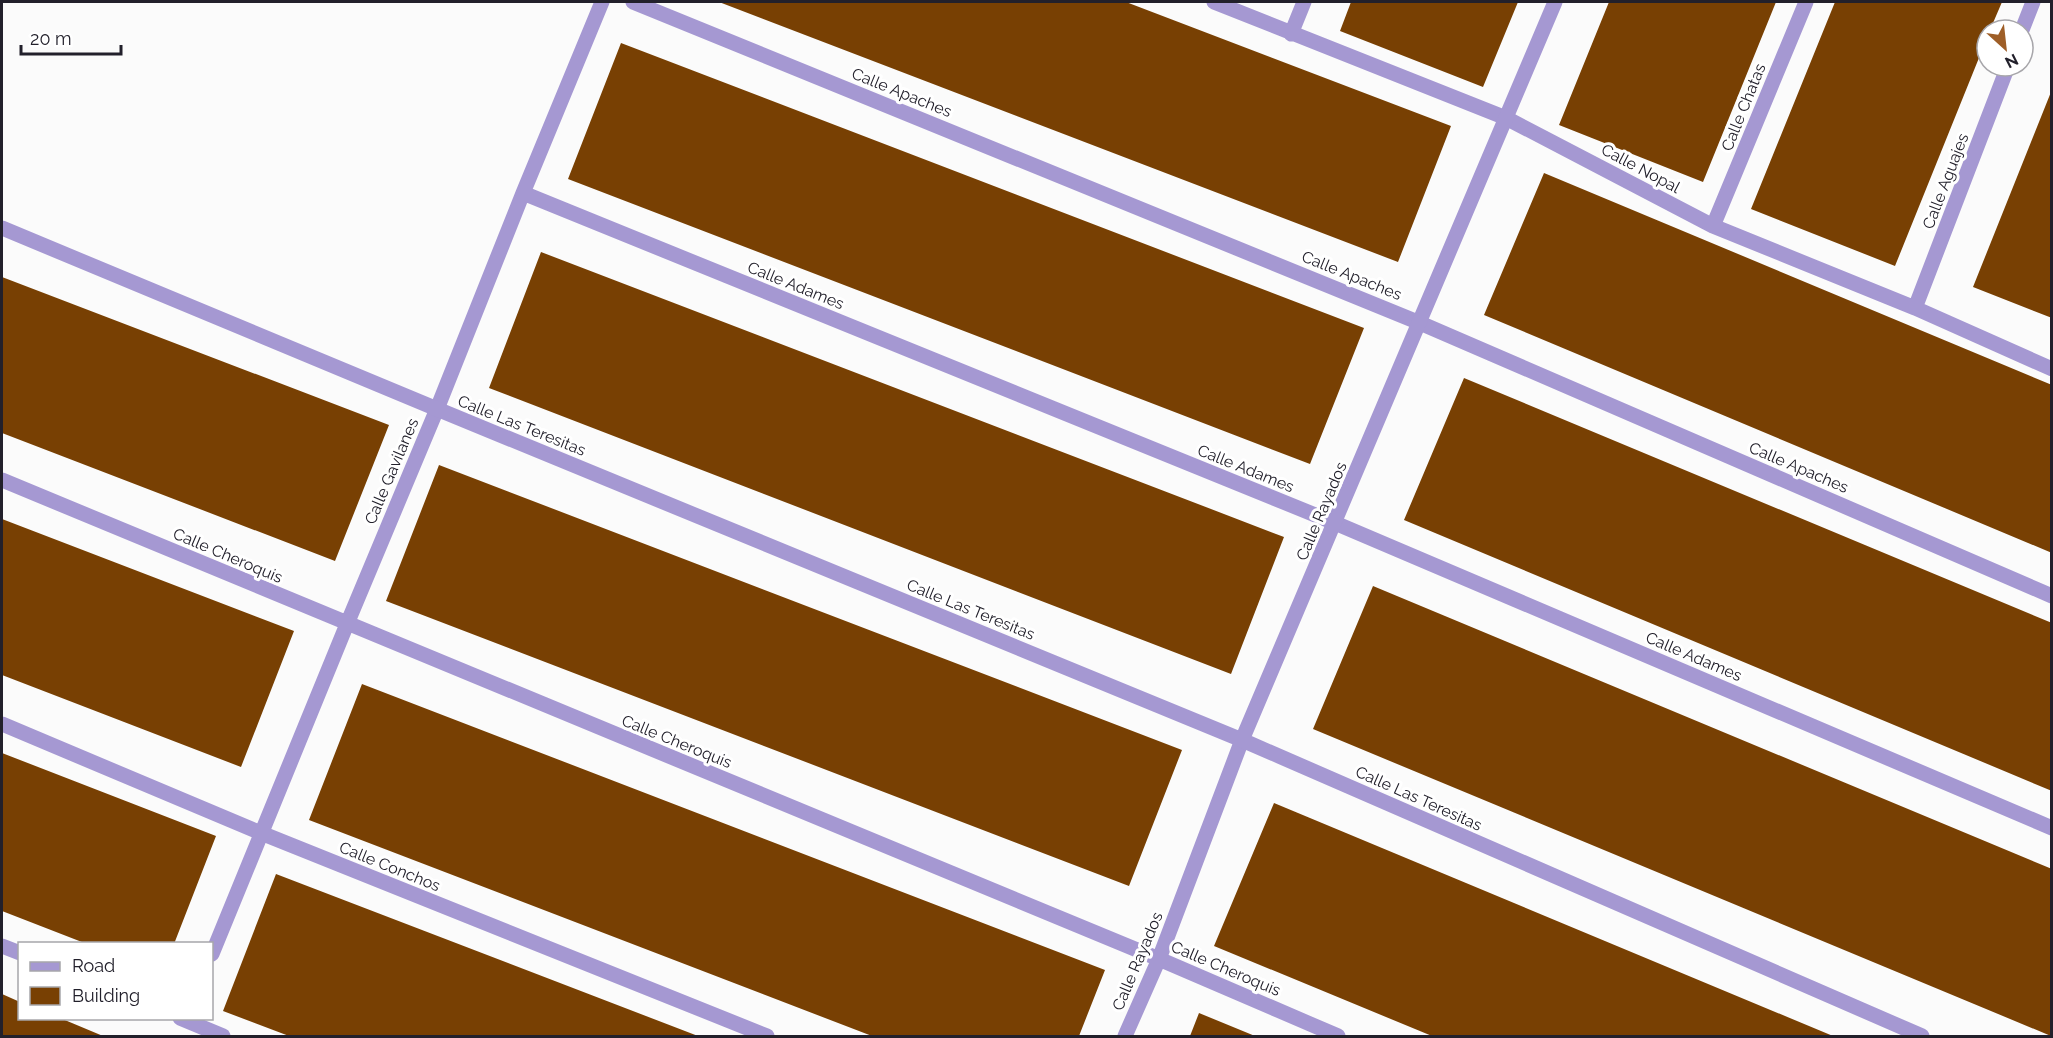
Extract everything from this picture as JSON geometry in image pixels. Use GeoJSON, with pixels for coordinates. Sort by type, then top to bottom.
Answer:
{"type":"FeatureCollection","features":[{"type":"Feature","properties":{"kind":"street","name":"Calle Gavilanes"},"geometry":{"type":"LineString","coordinates":[[213,952],[346,624],[437,410],[602,2]]}},
{"type":"Feature","properties":{"kind":"street","name":"Calle Apaches"},"geometry":{"type":"LineString","coordinates":[[633,2],[1420,322],[2052,596]]}},
{"type":"Feature","properties":{"kind":"street","name":"Calle Nopal"},"geometry":{"type":"LineString","coordinates":[[1214,2],[1506,118],[1713,226],[1915,308],[2052,369]]}},
{"type":"Feature","properties":{"kind":"street"},"geometry":{"type":"LineString","coordinates":[[1291,34],[1304,2]]}},
{"type":"Feature","properties":{"kind":"street","name":"Calle Rayados"},"geometry":{"type":"LineString","coordinates":[[1125,1036],[1159,959],[1242,740],[1555,2]]}},
{"type":"Feature","properties":{"kind":"street","name":"Calle Chatas"},"geometry":{"type":"LineString","coordinates":[[1713,226],[1806,2]]}},
{"type":"Feature","properties":{"kind":"street"},"geometry":{"type":"LineString","coordinates":[[2027,18],[2033,2]]}},
{"type":"Feature","properties":{"kind":"street","name":"Calle Aguajes"},"geometry":{"type":"LineString","coordinates":[[1915,308],[2003,78]]}},
{"type":"Feature","properties":{"kind":"street","name":"Calle Adames"},"geometry":{"type":"LineString","coordinates":[[523,193],[1335,523],[2052,828]]}},
{"type":"Feature","properties":{"kind":"street","name":"Calle Las Teresitas"},"geometry":{"type":"LineString","coordinates":[[2,228],[437,410],[1242,740],[1922,1036]]}},
{"type":"Feature","properties":{"kind":"street","name":"Calle Cheroquis"},"geometry":{"type":"LineString","coordinates":[[2,480],[1159,959],[1338,1036]]}},
{"type":"Feature","properties":{"kind":"street","name":"Calle Conchos"},"geometry":{"type":"LineString","coordinates":[[2,724],[261,833],[768,1036]]}},
{"type":"Feature","properties":{"kind":"street"},"geometry":{"type":"LineString","coordinates":[[2,946],[18,952]]}},
{"type":"Feature","properties":{"kind":"street"},"geometry":{"type":"LineString","coordinates":[[185,1020],[223,1036]]}},
{"type":"Feature","properties":{"kind":"building"},"geometry":{"type":"Polygon","coordinates":[[[719,2],[1126,2],[1451,126],[1398,262],[719,2]]]}},
{"type":"Feature","properties":{"kind":"building"},"geometry":{"type":"Polygon","coordinates":[[[1351,2],[1518,2],[1483,87],[1340,31],[1351,2]]]}},
{"type":"Feature","properties":{"kind":"building"},"geometry":{"type":"Polygon","coordinates":[[[1609,2],[1776,2],[1703,182],[1559,125],[1609,2]]]}},
{"type":"Feature","properties":{"kind":"building"},"geometry":{"type":"Polygon","coordinates":[[[1835,2],[2002,2],[1995,18],[1975,18],[1975,68],[1895,266],[1751,209],[1835,2]]]}},
{"type":"Feature","properties":{"kind":"building"},"geometry":{"type":"Polygon","coordinates":[[[621,43],[1364,328],[1310,464],[568,179],[621,43]]]}},
{"type":"Feature","properties":{"kind":"building"},"geometry":{"type":"Polygon","coordinates":[[[2052,92],[2052,318],[1973,287],[2052,92]]]}},
{"type":"Feature","properties":{"kind":"building"},"geometry":{"type":"Polygon","coordinates":[[[1544,173],[2052,385],[2052,553],[1484,315],[1544,173]]]}},
{"type":"Feature","properties":{"kind":"building"},"geometry":{"type":"Polygon","coordinates":[[[541,252],[1284,537],[1231,674],[489,388],[541,252]]]}},
{"type":"Feature","properties":{"kind":"building"},"geometry":{"type":"Polygon","coordinates":[[[2,277],[389,425],[335,561],[2,433],[2,277]]]}},
{"type":"Feature","properties":{"kind":"building"},"geometry":{"type":"Polygon","coordinates":[[[1464,378],[2052,623],[2052,791],[1404,520],[1464,378]]]}},
{"type":"Feature","properties":{"kind":"building"},"geometry":{"type":"Polygon","coordinates":[[[439,465],[1182,750],[1129,886],[386,601],[439,465]]]}},
{"type":"Feature","properties":{"kind":"building"},"geometry":{"type":"Polygon","coordinates":[[[2,519],[294,631],[241,767],[2,675],[2,519]]]}},
{"type":"Feature","properties":{"kind":"building"},"geometry":{"type":"Polygon","coordinates":[[[1373,586],[2052,869],[2051,1036],[1313,729],[1373,586]]]}},
{"type":"Feature","properties":{"kind":"building"},"geometry":{"type":"Polygon","coordinates":[[[362,684],[1105,970],[1079,1036],[872,1036],[309,820],[362,684]]]}},
{"type":"Feature","properties":{"kind":"building"},"geometry":{"type":"Polygon","coordinates":[[[2,753],[216,836],[175,942],[82,942],[2,911],[2,753]]]}},
{"type":"Feature","properties":{"kind":"building"},"geometry":{"type":"Polygon","coordinates":[[[1274,803],[1833,1036],[1432,1036],[1214,946],[1274,803]]]}},
{"type":"Feature","properties":{"kind":"building"},"geometry":{"type":"Polygon","coordinates":[[[276,874],[698,1036],[289,1036],[223,1011],[276,874]]]}},
{"type":"Feature","properties":{"kind":"building"},"geometry":{"type":"Polygon","coordinates":[[[2,994],[18,1001],[18,1020],[65,1020],[103,1036],[2,1036],[2,994]]]}},
{"type":"Feature","properties":{"kind":"building"},"geometry":{"type":"Polygon","coordinates":[[[1199,1013],[1255,1036],[1190,1036],[1199,1013]]]}}]}
